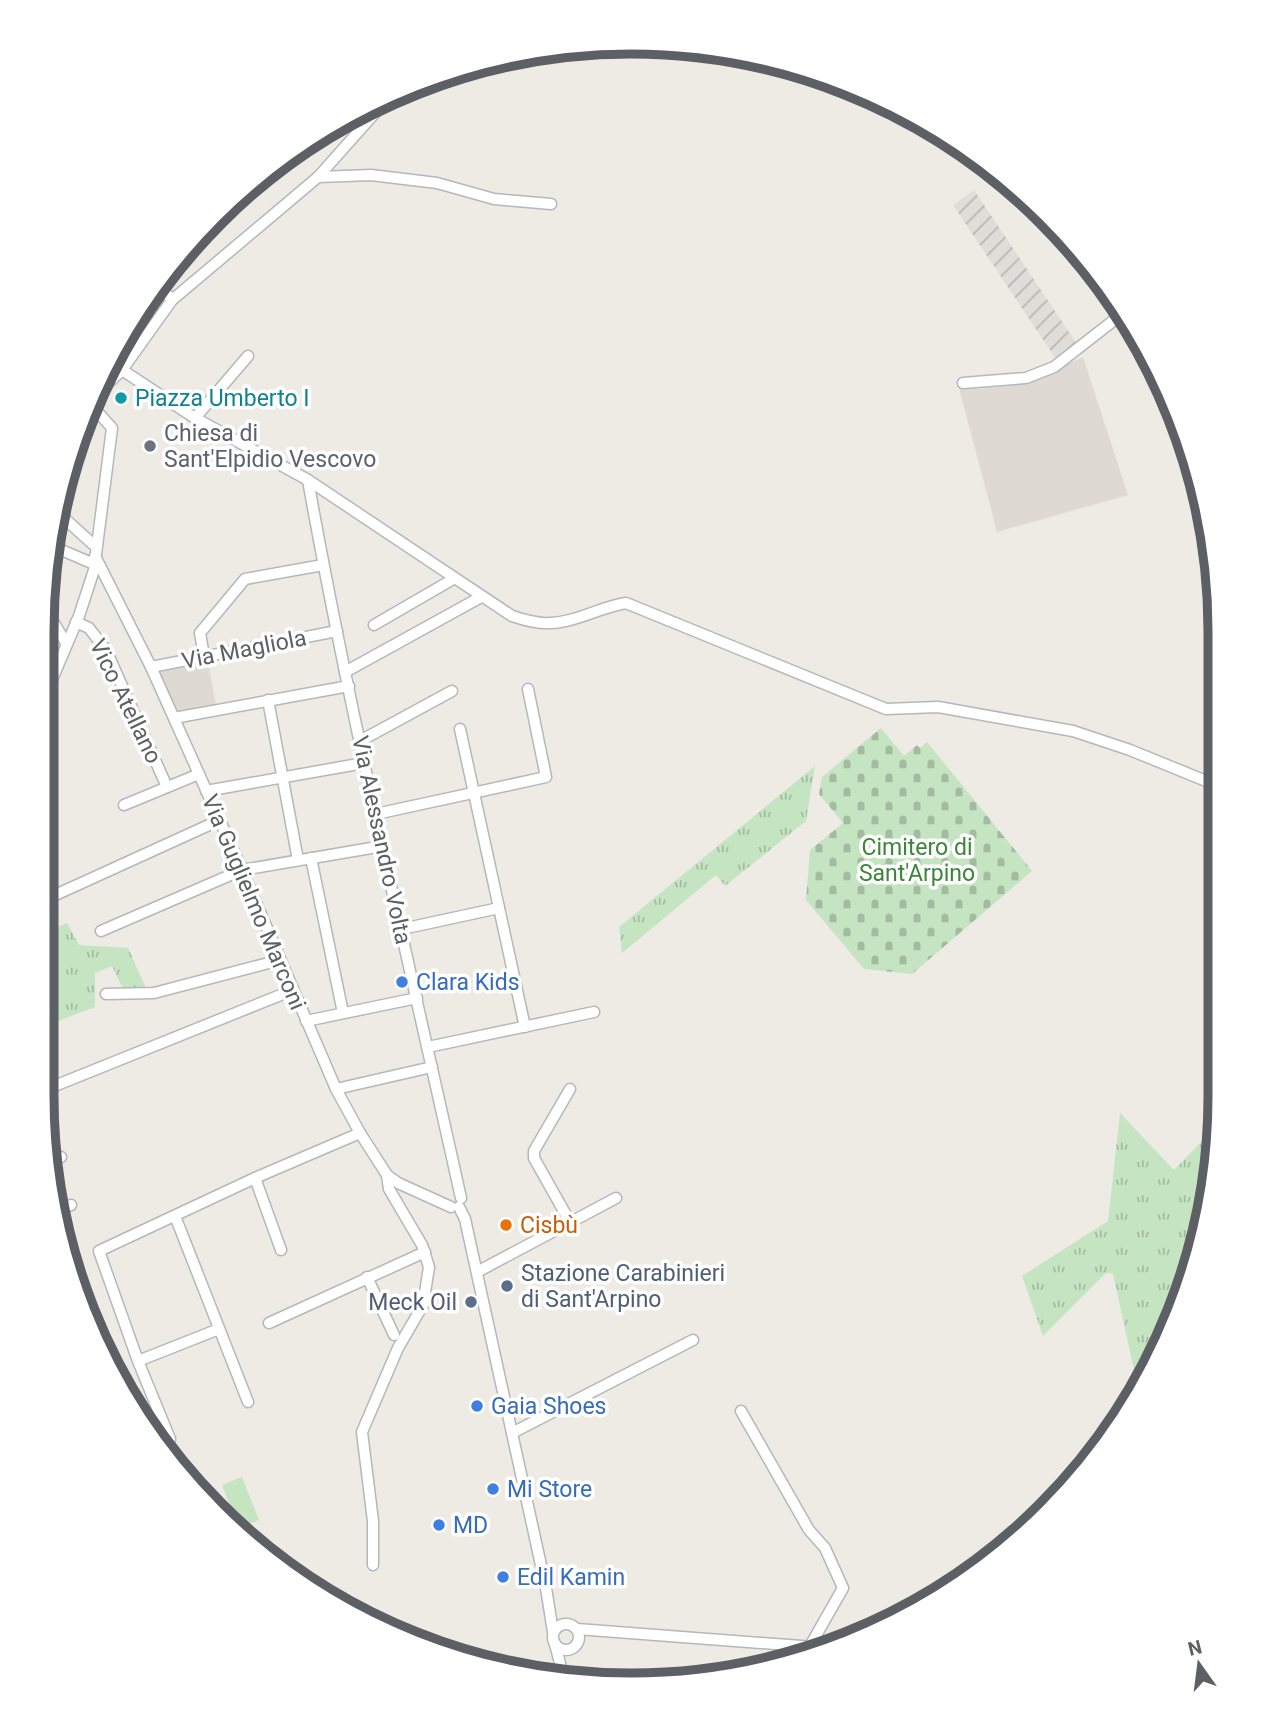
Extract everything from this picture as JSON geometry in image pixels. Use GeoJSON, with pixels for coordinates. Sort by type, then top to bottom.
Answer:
{"type":"FeatureCollection","features":[{"type":"Feature","properties":{"kind":"street"},"geometry":{"type":"LineString","coordinates":[[120,364],[172,300],[318,177],[372,116]]}},
{"type":"Feature","properties":{"kind":"street"},"geometry":{"type":"LineString","coordinates":[[318,177],[371,175],[437,183],[494,199],[551,204]]}},
{"type":"Feature","properties":{"kind":"street"},"geometry":{"type":"LineString","coordinates":[[165,292],[172,300]]}},
{"type":"Feature","properties":{"kind":"street"},"geometry":{"type":"LineString","coordinates":[[963,383],[1026,378],[1054,367],[1116,319]]}},
{"type":"Feature","properties":{"kind":"street"},"geometry":{"type":"LineString","coordinates":[[195,418],[248,356]]}},
{"type":"Feature","properties":{"kind":"street"},"geometry":{"type":"LineString","coordinates":[[119,366],[195,418],[308,480],[512,616],[549,624],[572,620],[626,603],[886,709],[939,707],[1073,731],[1130,750],[1208,782]]}},
{"type":"Feature","properties":{"kind":"street"},"geometry":{"type":"LineString","coordinates":[[54,673],[76,622],[95,556],[113,428],[97,412]]}},
{"type":"Feature","properties":{"kind":"street","name":"Via Alessandro Volta"},"geometry":{"type":"LineString","coordinates":[[308,480],[364,763],[432,1067],[452,1202],[465,1219],[546,1588],[553,1632]]}},
{"type":"Feature","properties":{"kind":"street"},"geometry":{"type":"LineString","coordinates":[[65,519],[95,556]]}},
{"type":"Feature","properties":{"kind":"street"},"geometry":{"type":"LineString","coordinates":[[60,549],[95,556]]}},
{"type":"Feature","properties":{"kind":"street","name":"Via Guglielmo Marconi"},"geometry":{"type":"LineString","coordinates":[[95,556],[151,667],[336,1089],[360,1133],[387,1175],[398,1183],[452,1202]]}},
{"type":"Feature","properties":{"kind":"street"},"geometry":{"type":"LineString","coordinates":[[204,656],[200,632],[246,579],[323,565]]}},
{"type":"Feature","properties":{"kind":"street"},"geometry":{"type":"LineString","coordinates":[[89,583],[104,575]]}},
{"type":"Feature","properties":{"kind":"street"},"geometry":{"type":"LineString","coordinates":[[374,625],[455,578]]}},
{"type":"Feature","properties":{"kind":"street"},"geometry":{"type":"LineString","coordinates":[[345,671],[481,597]]}},
{"type":"Feature","properties":{"kind":"street","name":"Vico Atellano"},"geometry":{"type":"LineString","coordinates":[[76,622],[89,628],[106,650],[167,787]]}},
{"type":"Feature","properties":{"kind":"street"},"geometry":{"type":"LineString","coordinates":[[54,623],[66,643]]}},
{"type":"Feature","properties":{"kind":"street","name":"Via Magliola"},"geometry":{"type":"LineString","coordinates":[[151,667],[337,631]]}},
{"type":"Feature","properties":{"kind":"street"},"geometry":{"type":"LineString","coordinates":[[174,718],[349,686]]}},
{"type":"Feature","properties":{"kind":"street"},"geometry":{"type":"LineString","coordinates":[[376,814],[546,777],[528,689]]}},
{"type":"Feature","properties":{"kind":"street"},"geometry":{"type":"LineString","coordinates":[[360,741],[452,691]]}},
{"type":"Feature","properties":{"kind":"street"},"geometry":{"type":"LineString","coordinates":[[268,701],[298,860]]}},
{"type":"Feature","properties":{"kind":"street"},"geometry":{"type":"LineString","coordinates":[[460,729],[525,1027]]}},
{"type":"Feature","properties":{"kind":"street"},"geometry":{"type":"LineString","coordinates":[[206,791],[364,763]]}},
{"type":"Feature","properties":{"kind":"street"},"geometry":{"type":"LineString","coordinates":[[124,805],[199,774]]}},
{"type":"Feature","properties":{"kind":"street"},"geometry":{"type":"LineString","coordinates":[[54,896],[220,820]]}},
{"type":"Feature","properties":{"kind":"street"},"geometry":{"type":"LineString","coordinates":[[101,932],[242,870],[383,846]]}},
{"type":"Feature","properties":{"kind":"street"},"geometry":{"type":"LineString","coordinates":[[311,858],[343,1013]]}},
{"type":"Feature","properties":{"kind":"street"},"geometry":{"type":"LineString","coordinates":[[402,929],[499,908]]}},
{"type":"Feature","properties":{"kind":"street"},"geometry":{"type":"LineString","coordinates":[[106,993],[154,993],[280,960]]}},
{"type":"Feature","properties":{"kind":"street"},"geometry":{"type":"LineString","coordinates":[[54,1086],[293,990]]}},
{"type":"Feature","properties":{"kind":"street"},"geometry":{"type":"LineString","coordinates":[[306,1021],[417,998]]}},
{"type":"Feature","properties":{"kind":"street"},"geometry":{"type":"LineString","coordinates":[[428,1047],[594,1012]]}},
{"type":"Feature","properties":{"kind":"street"},"geometry":{"type":"LineString","coordinates":[[336,1089],[432,1067]]}},
{"type":"Feature","properties":{"kind":"street"},"geometry":{"type":"LineString","coordinates":[[570,1089],[534,1151],[534,1157],[570,1222]]}},
{"type":"Feature","properties":{"kind":"street"},"geometry":{"type":"LineString","coordinates":[[170,1439],[138,1361],[99,1251],[255,1178],[360,1133]]}},
{"type":"Feature","properties":{"kind":"street"},"geometry":{"type":"LineString","coordinates":[[373,1566],[373,1521],[362,1433],[398,1348],[423,1305],[429,1267],[425,1252],[389,1189],[387,1175]]}},
{"type":"Feature","properties":{"kind":"street"},"geometry":{"type":"LineString","coordinates":[[255,1178],[281,1250]]}},
{"type":"Feature","properties":{"kind":"street"},"geometry":{"type":"LineString","coordinates":[[477,1272],[616,1198]]}},
{"type":"Feature","properties":{"kind":"street"},"geometry":{"type":"LineString","coordinates":[[65,1208],[71,1205]]}},
{"type":"Feature","properties":{"kind":"street"},"geometry":{"type":"LineString","coordinates":[[175,1216],[248,1402]]}},
{"type":"Feature","properties":{"kind":"street"},"geometry":{"type":"LineString","coordinates":[[269,1323],[425,1252]]}},
{"type":"Feature","properties":{"kind":"street"},"geometry":{"type":"LineString","coordinates":[[367,1277],[394,1335]]}},
{"type":"Feature","properties":{"kind":"street"},"geometry":{"type":"LineString","coordinates":[[138,1361],[219,1329]]}},
{"type":"Feature","properties":{"kind":"street"},"geometry":{"type":"LineString","coordinates":[[512,1433],[693,1340]]}},
{"type":"Feature","properties":{"kind":"street"},"geometry":{"type":"LineString","coordinates":[[741,1411],[808,1530],[825,1548],[843,1588],[811,1643]]}},
{"type":"Feature","properties":{"kind":"street","name":"Via Alessandro Volta"},"geometry":{"type":"LineString","coordinates":[[546,1588],[557,1614],[565,1623]]}},
{"type":"Feature","properties":{"kind":"street"},"geometry":{"type":"LineString","coordinates":[[561,1669],[553,1632],[565,1623],[578,1635],[623,1633],[804,1646]]}},
{"type":"Feature","properties":{"kind":"street"},"geometry":{"type":"LineString","coordinates":[[555,1644],[561,1649],[569,1650],[575,1647],[578,1635]]}},
{"type":"Feature","properties":{"kind":"street"},"geometry":{"type":"LineString","coordinates":[[562,1669],[569,1650]]}},
{"type":"Feature","properties":{"kind":"shaded area"},"geometry":{"type":"Polygon","coordinates":[[[974,190],[1077,344],[1056,359],[953,205],[974,190]]]}},
{"type":"Feature","properties":{"kind":"shaded area"},"geometry":{"type":"Polygon","coordinates":[[[1083,357],[1128,495],[997,532],[959,388],[979,389],[1025,384],[1083,357]]]}},
{"type":"Feature","properties":{"kind":"shaded area"},"geometry":{"type":"Polygon","coordinates":[[[208,660],[216,707],[176,714],[157,671],[208,660]]]}},
{"type":"Feature","properties":{"kind":"green space","name":"Cimitero di Sant'Arpino"},"geometry":{"type":"Polygon","coordinates":[[[881,728],[904,756],[917,745],[920,748],[927,742],[1032,871],[912,974],[864,969],[806,900],[810,850],[843,823],[819,794],[822,777],[881,728]]]}},
{"type":"Feature","properties":{"kind":"green space"},"geometry":{"type":"Polygon","coordinates":[[[815,766],[806,821],[725,886],[716,875],[622,953],[619,927],[815,766]]]}},
{"type":"Feature","properties":{"kind":"green space"},"geometry":{"type":"Polygon","coordinates":[[[67,923],[79,945],[128,948],[146,988],[122,987],[112,966],[95,973],[95,1007],[54,1022],[54,929],[67,923]]]}},
{"type":"Feature","properties":{"kind":"green space"},"geometry":{"type":"Polygon","coordinates":[[[1120,1113],[1174,1170],[1206,1137],[1197,1209],[1188,1245],[1164,1317],[1135,1375],[1113,1274],[1106,1273],[1043,1336],[1022,1276],[1108,1221],[1120,1113]]]}},
{"type":"Feature","properties":{"kind":"green space"},"geometry":{"type":"Polygon","coordinates":[[[242,1477],[259,1520],[246,1525],[233,1514],[222,1485],[242,1477]]]}},
{"type":"Feature","properties":{"kind":"place","name":"Piazza Umberto I"},"geometry":{"type":"Point","coordinates":[121,398]}},
{"type":"Feature","properties":{"kind":"place","name":"Chiesa di Sant'Elpidio Vescovo"},"geometry":{"type":"Point","coordinates":[150,446]}},
{"type":"Feature","properties":{"kind":"place","name":"Clara Kids"},"geometry":{"type":"Point","coordinates":[402,982]}},
{"type":"Feature","properties":{"kind":"place","name":"Cisbù"},"geometry":{"type":"Point","coordinates":[506,1225]}},
{"type":"Feature","properties":{"kind":"place","name":"Stazione Carabinieri di Sant'Arpino"},"geometry":{"type":"Point","coordinates":[507,1286]}},
{"type":"Feature","properties":{"kind":"place","name":"Meck Oil"},"geometry":{"type":"Point","coordinates":[471,1302]}},
{"type":"Feature","properties":{"kind":"place","name":"Gaia Shoes"},"geometry":{"type":"Point","coordinates":[477,1406]}},
{"type":"Feature","properties":{"kind":"place","name":"Mi Store"},"geometry":{"type":"Point","coordinates":[493,1489]}},
{"type":"Feature","properties":{"kind":"place","name":"MD"},"geometry":{"type":"Point","coordinates":[439,1525]}},
{"type":"Feature","properties":{"kind":"place","name":"Edil Kamin"},"geometry":{"type":"Point","coordinates":[503,1577]}}]}
